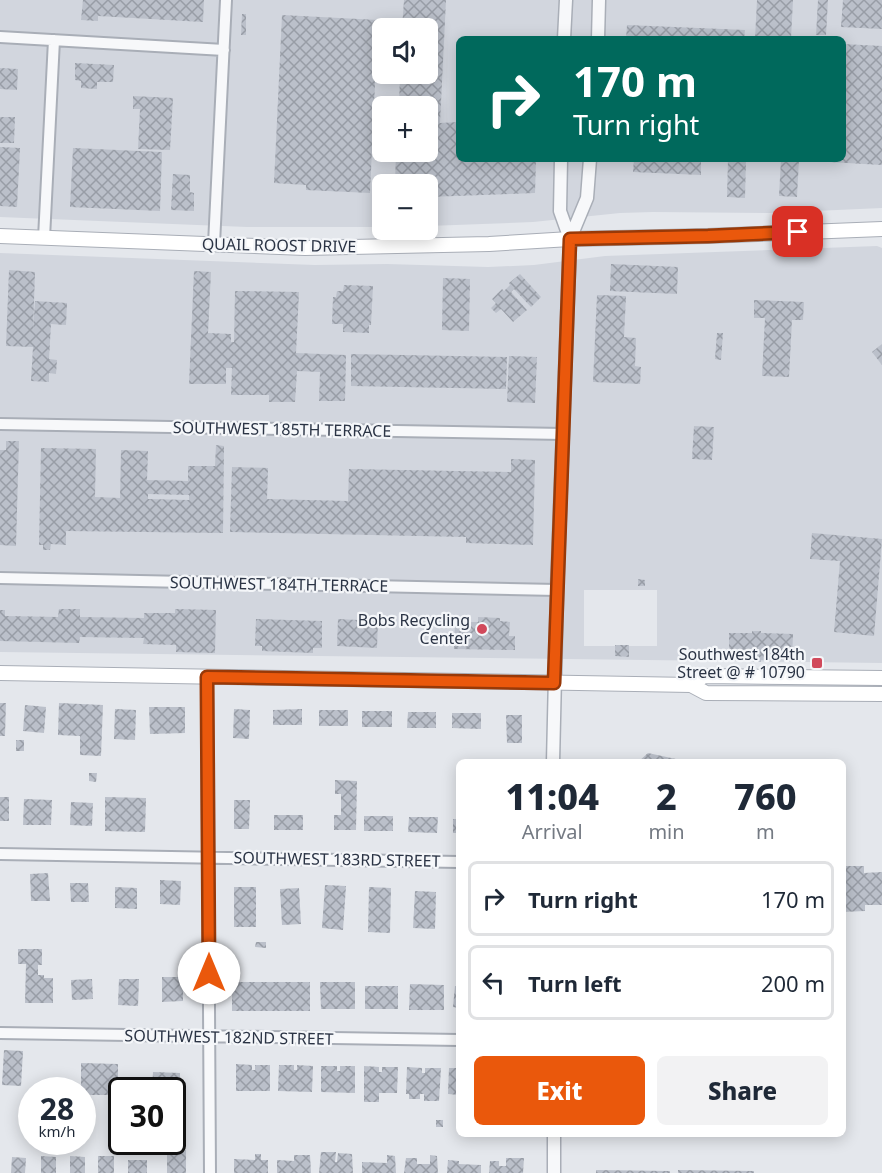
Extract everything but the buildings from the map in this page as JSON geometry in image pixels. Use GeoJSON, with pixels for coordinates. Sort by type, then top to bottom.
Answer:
{"type":"FeatureCollection","features":[{"type":"Feature","properties":{"kind":"main road","name":"QUAIL ROOST DRIVE"},"geometry":{"type":"LineString","coordinates":[[0,236],[314,248],[489,244],[570,239],[882,229]]}},
{"type":"Feature","properties":{"kind":"main road"},"geometry":{"type":"LineString","coordinates":[[0,673],[691,685],[706,693],[882,694]]}},
{"type":"Feature","properties":{"kind":"main road"},"geometry":{"type":"LineString","coordinates":[[691,685],[704,676],[882,678]]}},
{"type":"Feature","properties":{"kind":"street"},"geometry":{"type":"LineString","coordinates":[[214,243],[226,0]]}},
{"type":"Feature","properties":{"kind":"street"},"geometry":{"type":"LineString","coordinates":[[564,36],[566,0]]}},
{"type":"Feature","properties":{"kind":"street"},"geometry":{"type":"LineString","coordinates":[[597,36],[599,0]]}},
{"type":"Feature","properties":{"kind":"street"},"geometry":{"type":"LineString","coordinates":[[0,38],[225,50]]}},
{"type":"Feature","properties":{"kind":"street"},"geometry":{"type":"LineString","coordinates":[[44,238],[54,40]]}},
{"type":"Feature","properties":{"kind":"street"},"geometry":{"type":"LineString","coordinates":[[561,162],[560,211],[570,239]]}},
{"type":"Feature","properties":{"kind":"street"},"geometry":{"type":"LineString","coordinates":[[554,759],[554,683],[570,239],[587,198],[590,162]]}},
{"type":"Feature","properties":{"kind":"street","name":"SOUTHWEST 185TH TERRACE"},"geometry":{"type":"LineString","coordinates":[[0,424],[563,434]]}},
{"type":"Feature","properties":{"kind":"street","name":"SOUTHWEST 184TH TERRACE"},"geometry":{"type":"LineString","coordinates":[[0,578],[557,590]]}},
{"type":"Feature","properties":{"kind":"street"},"geometry":{"type":"LineString","coordinates":[[207,677],[210,1173]]}},
{"type":"Feature","properties":{"kind":"street","name":"SOUTHWEST 183RD STREET"},"geometry":{"type":"LineString","coordinates":[[0,854],[456,862]]}},
{"type":"Feature","properties":{"kind":"street","name":"SOUTHWEST 182ND STREET"},"geometry":{"type":"LineString","coordinates":[[0,1033],[456,1040]]}},
{"type":"Feature","properties":{"kind":"street"},"geometry":{"type":"LineString","coordinates":[[554,1137],[554,1173]]}},
{"type":"Feature","properties":{"kind":"shaded area"},"geometry":{"type":"Polygon","coordinates":[[[0,0],[882,0],[882,208],[770,213],[620,213],[533,222],[438,226],[438,174],[372,174],[372,227],[247,227],[0,217],[0,0]]]}},
{"type":"Feature","properties":{"kind":"shaded area"},"geometry":{"type":"Polygon","coordinates":[[[877,246],[882,248],[882,663],[0,652],[0,253],[315,265],[387,264],[488,267],[534,265],[605,256],[877,246]],[[584,590],[584,646],[657,646],[657,590],[584,590]]]}},
{"type":"Feature","properties":{"kind":"place","name":"Bobs Recycling Center"},"geometry":{"type":"Point","coordinates":[482,629]}},
{"type":"Feature","properties":{"kind":"place","name":"Southwest 184th Street @ # 10790"},"geometry":{"type":"Point","coordinates":[817,663]}},
{"type":"Feature","properties":{"kind":"route"},"geometry":{"type":"LineString","coordinates":[[209,973],[207,677],[554,683],[570,239],[798,232]]}}]}
